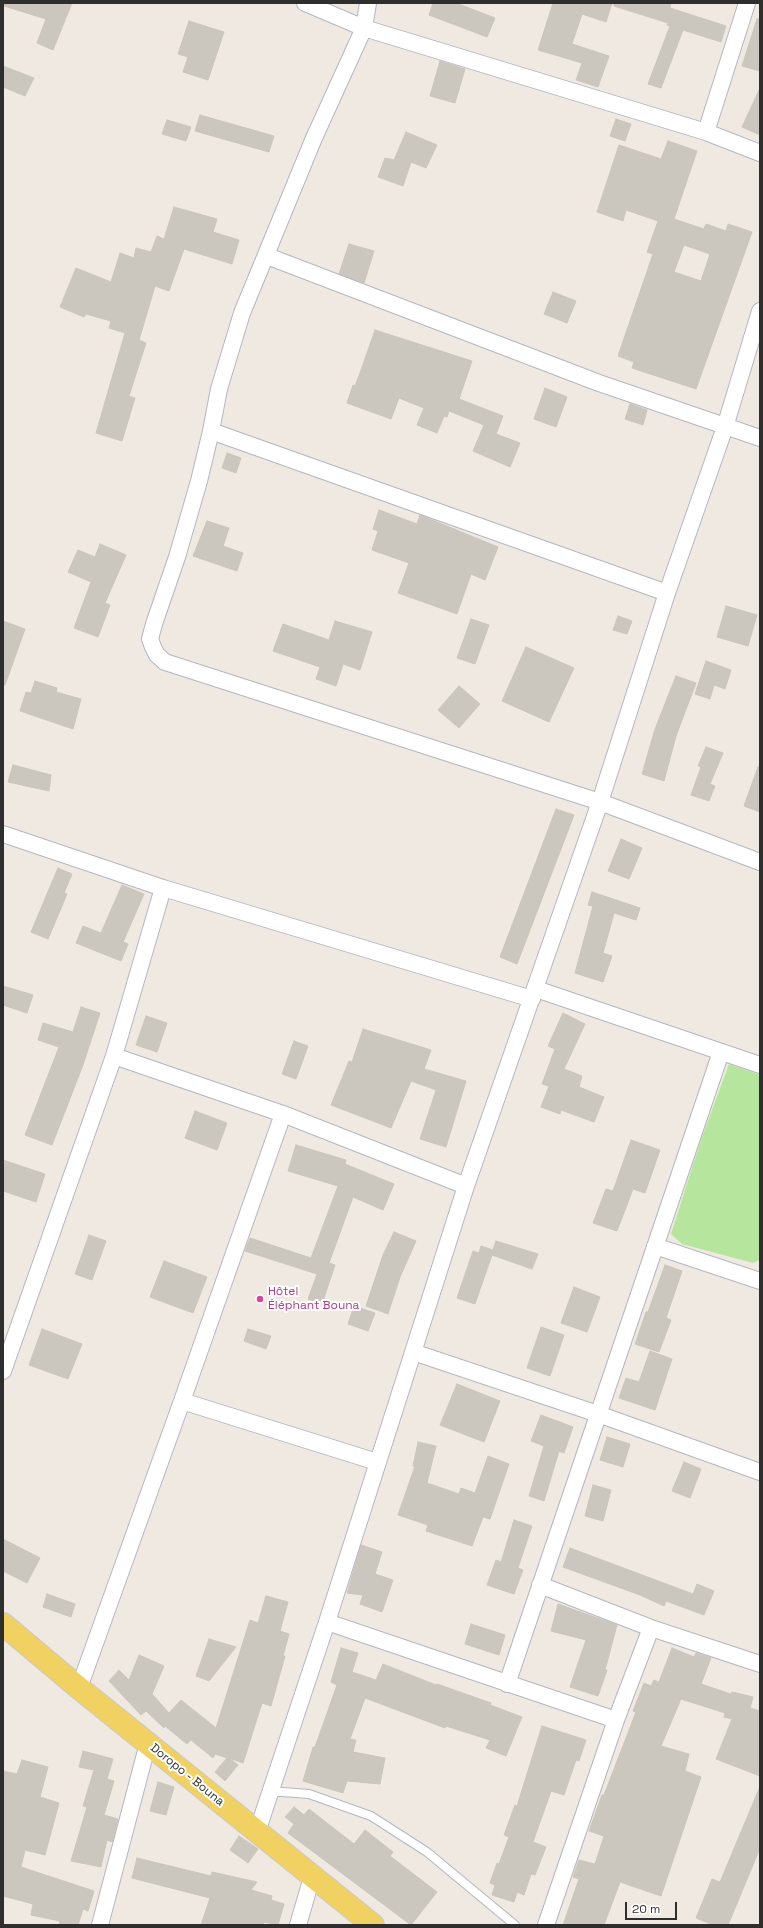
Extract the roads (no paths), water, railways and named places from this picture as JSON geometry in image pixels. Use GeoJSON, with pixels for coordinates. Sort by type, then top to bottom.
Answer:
{"type":"FeatureCollection","features":[{"type":"Feature","properties":{"kind":"main road","name":"Doropo - Bouna"},"geometry":{"type":"LineString","coordinates":[[3,1624],[79,1688],[373,1925]]}},
{"type":"Feature","properties":{"kind":"street"},"geometry":{"type":"LineString","coordinates":[[305,3],[364,28],[706,132],[760,153]]}},
{"type":"Feature","properties":{"kind":"street"},"geometry":{"type":"LineString","coordinates":[[368,3],[364,28],[314,138],[267,256],[242,313],[219,389],[211,431],[179,549],[150,639],[157,655],[165,662],[600,802],[760,862]]}},
{"type":"Feature","properties":{"kind":"street"},"geometry":{"type":"LineString","coordinates":[[706,132],[747,3]]}},
{"type":"Feature","properties":{"kind":"street"},"geometry":{"type":"LineString","coordinates":[[267,256],[570,372],[760,438]]}},
{"type":"Feature","properties":{"kind":"street"},"geometry":{"type":"LineString","coordinates":[[257,1832],[269,1791],[327,1622],[466,1186],[600,802],[667,593],[725,427],[760,311]]}},
{"type":"Feature","properties":{"kind":"street"},"geometry":{"type":"LineString","coordinates":[[211,431],[667,593]]}},
{"type":"Feature","properties":{"kind":"street"},"geometry":{"type":"LineString","coordinates":[[3,834],[163,888],[534,994],[760,1065]]}},
{"type":"Feature","properties":{"kind":"street"},"geometry":{"type":"LineString","coordinates":[[3,1371],[114,1056],[163,888]]}},
{"type":"Feature","properties":{"kind":"street"},"geometry":{"type":"LineString","coordinates":[[507,1684],[721,1052]]}},
{"type":"Feature","properties":{"kind":"street"},"geometry":{"type":"LineString","coordinates":[[114,1056],[282,1114],[466,1186]]}},
{"type":"Feature","properties":{"kind":"street"},"geometry":{"type":"LineString","coordinates":[[79,1688],[182,1401],[282,1114]]}},
{"type":"Feature","properties":{"kind":"street"},"geometry":{"type":"LineString","coordinates":[[655,1246],[760,1281]]}},
{"type":"Feature","properties":{"kind":"street"},"geometry":{"type":"LineString","coordinates":[[413,1352],[598,1414],[760,1472]]}},
{"type":"Feature","properties":{"kind":"street"},"geometry":{"type":"LineString","coordinates":[[182,1401],[377,1462]]}},
{"type":"Feature","properties":{"kind":"street"},"geometry":{"type":"LineString","coordinates":[[540,1585],[651,1628],[760,1664]]}},
{"type":"Feature","properties":{"kind":"street"},"geometry":{"type":"LineString","coordinates":[[327,1622],[616,1720]]}},
{"type":"Feature","properties":{"kind":"street"},"geometry":{"type":"LineString","coordinates":[[546,1925],[616,1720],[651,1628]]}},
{"type":"Feature","properties":{"kind":"street"},"geometry":{"type":"LineString","coordinates":[[100,1925],[148,1743]]}},
{"type":"Feature","properties":{"kind":"street"},"geometry":{"type":"LineString","coordinates":[[298,1925],[312,1877]]}},
{"type":"Feature","properties":{"kind":"lane"},"geometry":{"type":"LineString","coordinates":[[269,1791],[309,1794],[371,1816],[427,1852],[515,1925]]}},
{"type":"Feature","properties":{"kind":"place","name":"Hôtel Éléphant Bouna"},"geometry":{"type":"Point","coordinates":[260,1299]}}]}
